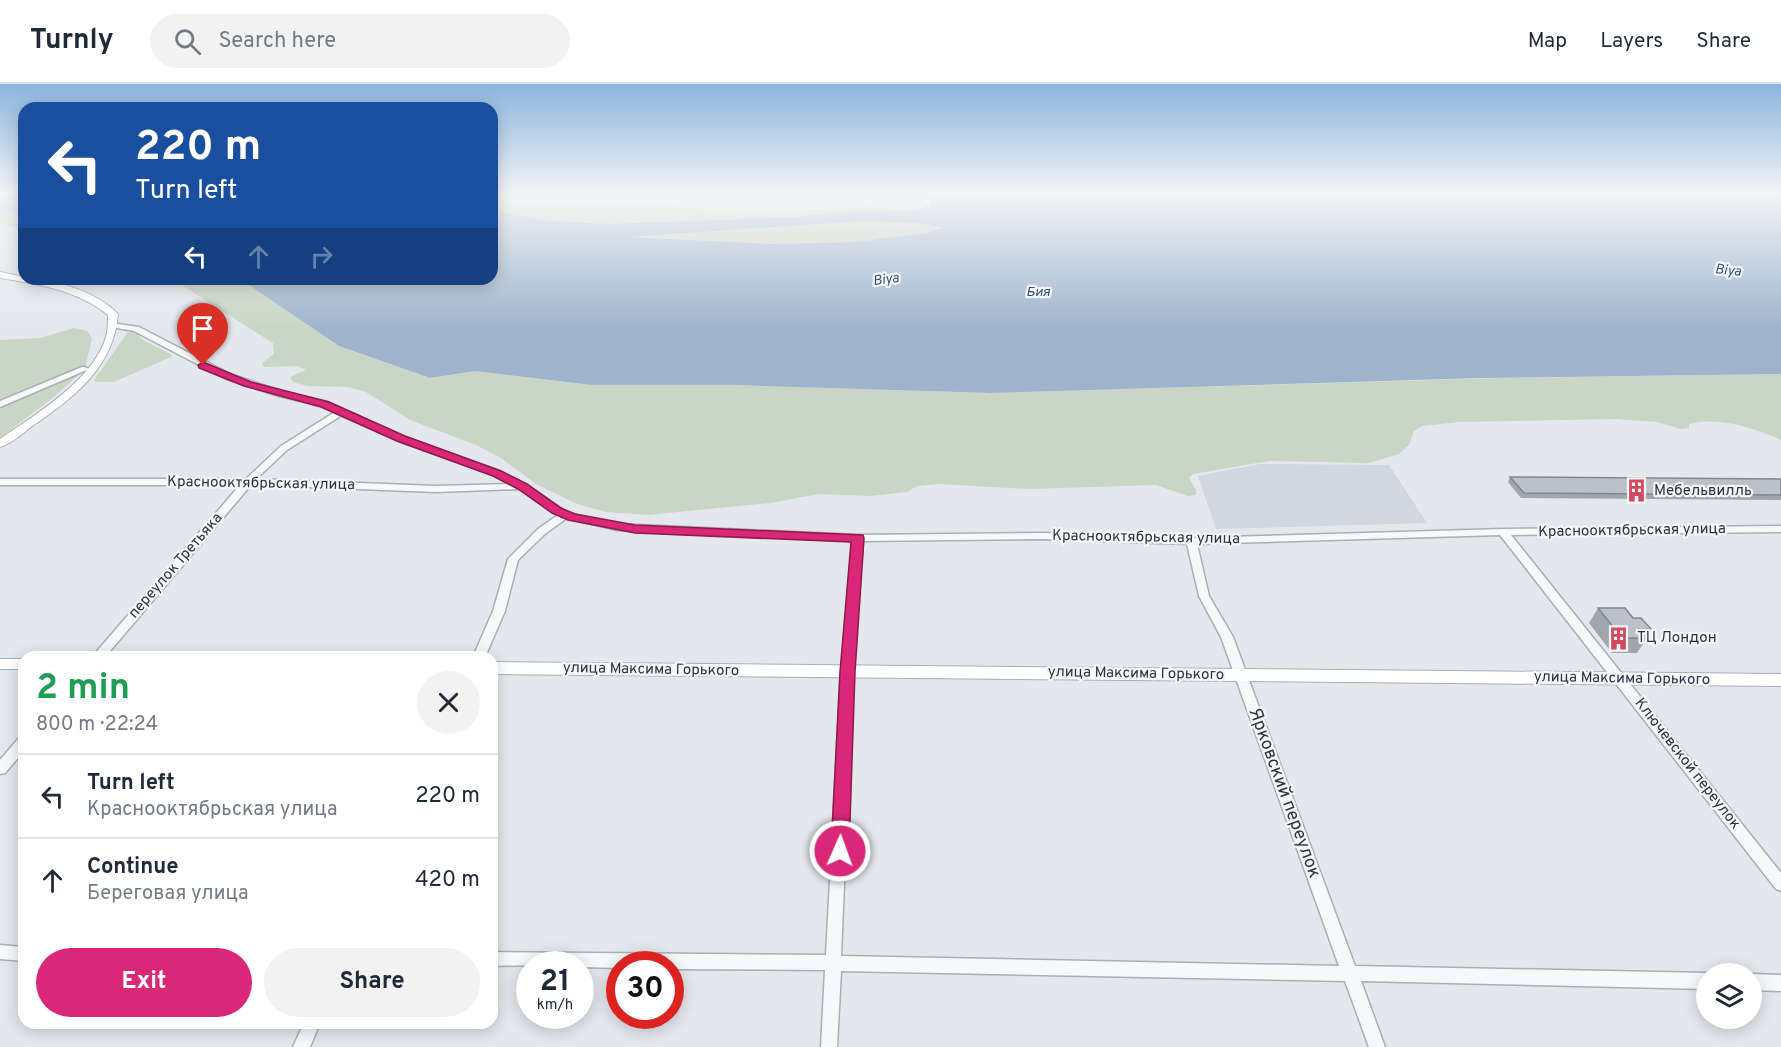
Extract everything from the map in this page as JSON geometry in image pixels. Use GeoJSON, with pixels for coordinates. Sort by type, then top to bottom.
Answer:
{"type":"FeatureCollection","features":[{"type":"Feature","properties":{"kind":"main road"},"geometry":{"type":"LineString","coordinates":[[0,275],[18,279]]}},
{"type":"Feature","properties":{"kind":"main road"},"geometry":{"type":"LineString","coordinates":[[0,444],[75,385],[105,353],[114,325],[113,314],[101,303],[69,290],[46,285]]}},
{"type":"Feature","properties":{"kind":"main road"},"geometry":{"type":"LineString","coordinates":[[0,664],[18,664]]}},
{"type":"Feature","properties":{"kind":"main road","name":"улица Максима Горького"},"geometry":{"type":"LineString","coordinates":[[498,668],[1781,680]]}},
{"type":"Feature","properties":{"kind":"street","name":"Краснооктябрьская улица"},"geometry":{"type":"LineString","coordinates":[[114,325],[136,329],[227,376],[282,394],[325,404],[401,439],[497,473],[522,486],[565,515],[635,529],[858,538],[1045,536],[1191,541],[1503,532],[1781,529]]}},
{"type":"Feature","properties":{"kind":"street"},"geometry":{"type":"LineString","coordinates":[[0,404],[85,369]]}},
{"type":"Feature","properties":{"kind":"street","name":"переулок Третьяка"},"geometry":{"type":"LineString","coordinates":[[103,651],[248,482],[284,448],[342,411]]}},
{"type":"Feature","properties":{"kind":"street","name":"Краснооктябрьская улица"},"geometry":{"type":"LineString","coordinates":[[0,482],[248,482],[436,489],[522,486]]}},
{"type":"Feature","properties":{"kind":"street"},"geometry":{"type":"LineString","coordinates":[[482,651],[499,611],[513,559],[542,531],[565,515]]}},
{"type":"Feature","properties":{"kind":"street","name":"Ключевской переулок"},"geometry":{"type":"LineString","coordinates":[[1503,532],[1781,884]]}},
{"type":"Feature","properties":{"kind":"street"},"geometry":{"type":"LineString","coordinates":[[829,1047],[848,672],[858,538]]}},
{"type":"Feature","properties":{"kind":"street","name":"Ярковский переулок"},"geometry":{"type":"LineString","coordinates":[[1191,541],[1204,596],[1227,637],[1242,675],[1377,1047]]}},
{"type":"Feature","properties":{"kind":"street"},"geometry":{"type":"LineString","coordinates":[[0,770],[18,749]]}},
{"type":"Feature","properties":{"kind":"street"},"geometry":{"type":"LineString","coordinates":[[0,952],[18,954]]}},
{"type":"Feature","properties":{"kind":"street"},"geometry":{"type":"LineString","coordinates":[[498,959],[835,963],[1696,981]]}},
{"type":"Feature","properties":{"kind":"street"},"geometry":{"type":"LineString","coordinates":[[1762,982],[1781,983]]}},
{"type":"Feature","properties":{"kind":"street"},"geometry":{"type":"LineString","coordinates":[[301,1047],[309,1029]]}},
{"type":"Feature","properties":{"kind":"shaded area"},"geometry":{"type":"Polygon","coordinates":[[[1260,464],[1389,465],[1427,523],[1216,529],[1198,476],[1260,464]]]}},
{"type":"Feature","properties":{"kind":"green space"},"geometry":{"type":"Polygon","coordinates":[[[648,238],[886,238],[854,242],[774,244],[648,238]]]}},
{"type":"Feature","properties":{"kind":"green space"},"geometry":{"type":"Polygon","coordinates":[[[181,285],[249,285],[339,346],[430,378],[475,371],[592,385],[733,385],[991,393],[1502,378],[1781,374],[1781,440],[1760,431],[1712,421],[1689,424],[1689,428],[1681,429],[1657,422],[1616,419],[1460,422],[1422,426],[1414,431],[1409,445],[1399,454],[1369,463],[1269,461],[1193,474],[1189,478],[1196,490],[1196,495],[1188,496],[1156,485],[1029,489],[940,484],[917,486],[907,492],[871,496],[819,494],[770,503],[648,515],[606,512],[577,504],[536,484],[501,458],[476,445],[410,420],[366,392],[348,387],[307,386],[293,382],[290,377],[306,370],[298,366],[264,367],[262,363],[274,354],[273,343],[181,285]]]}},
{"type":"Feature","properties":{"kind":"green space"},"geometry":{"type":"Polygon","coordinates":[[[74,328],[87,331],[92,338],[85,369],[55,396],[0,438],[0,340],[40,338],[74,328]]]}},
{"type":"Feature","properties":{"kind":"green space"},"geometry":{"type":"Polygon","coordinates":[[[128,332],[135,332],[143,340],[172,355],[171,357],[114,382],[96,382],[94,380],[128,332]]]}},
{"type":"Feature","properties":{"kind":"water","name":"Бия"},"geometry":{"type":"Polygon","coordinates":[[[498,238],[648,238],[774,244],[854,242],[886,238],[1781,238],[1781,374],[1481,378],[991,393],[733,385],[592,385],[475,371],[430,378],[339,346],[249,285],[498,285],[498,238]]]}},
{"type":"Feature","properties":{"kind":"building","name":"Мебельвилль"},"geometry":{"type":"Polygon","coordinates":[[[1510,477],[1781,479],[1781,495],[1524,493],[1510,477]]]}},
{"type":"Feature","properties":{"kind":"building"},"geometry":{"type":"Polygon","coordinates":[[[1598,608],[1625,608],[1633,618],[1641,618],[1651,629],[1639,629],[1647,638],[1622,638],[1598,608]]]}},
{"type":"Feature","properties":{"kind":"place","name":"Мебельвилль"},"geometry":{"type":"Point","coordinates":[1636,491]}},
{"type":"Feature","properties":{"kind":"place","name":"ТЦ Лондон"},"geometry":{"type":"Point","coordinates":[1619,638]}},
{"type":"Feature","properties":{"kind":"route"},"geometry":{"type":"LineString","coordinates":[[203,365],[247,384],[325,404],[401,439],[497,473],[522,486],[556,510],[572,517],[635,529],[858,538],[848,672],[840,851]]}},
{"type":"Feature","properties":{"kind":"water label","name":"Biya"},"geometry":{"type":"Point","coordinates":[1728,271]}},
{"type":"Feature","properties":{"kind":"water label","name":"Biya"},"geometry":{"type":"Point","coordinates":[886,280]}}]}
